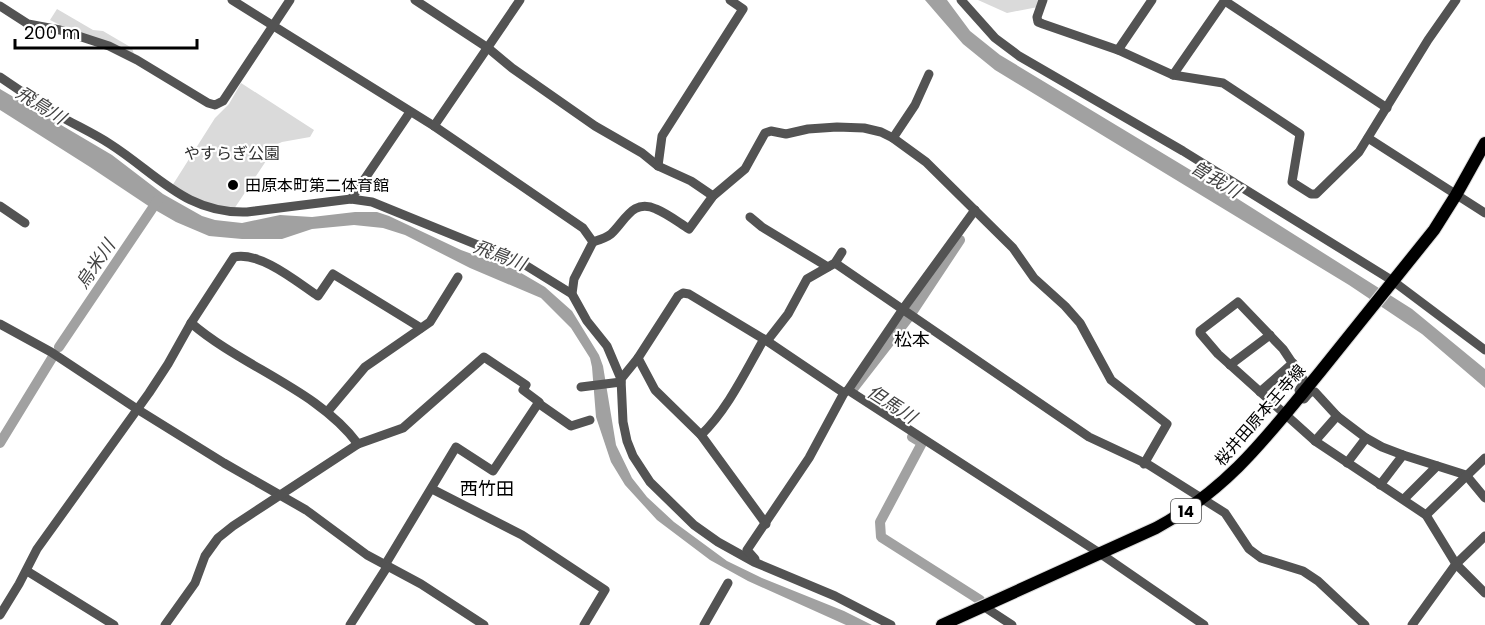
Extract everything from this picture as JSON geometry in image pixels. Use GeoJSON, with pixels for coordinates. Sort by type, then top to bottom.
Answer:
{"type":"FeatureCollection","features":[{"type":"Feature","properties":{"kind":"main road","name":"桜井田原本王寺線"},"geometry":{"type":"LineString","coordinates":[[942,625],[1101,554],[1184,513],[1240,466],[1287,415],[1434,230],[1485,142]]}},
{"type":"Feature","properties":{"kind":"street"},"geometry":{"type":"LineString","coordinates":[[232,0],[434,126],[583,228],[593,242]]}},
{"type":"Feature","properties":{"kind":"street"},"geometry":{"type":"LineString","coordinates":[[0,6],[28,24],[60,30],[109,46],[215,105],[223,101],[290,0]]}},
{"type":"Feature","properties":{"kind":"street"},"geometry":{"type":"LineString","coordinates":[[415,0],[488,48],[512,68],[595,126],[642,153],[658,166],[691,181],[713,196]]}},
{"type":"Feature","properties":{"kind":"street"},"geometry":{"type":"LineString","coordinates":[[434,126],[520,0]]}},
{"type":"Feature","properties":{"kind":"street"},"geometry":{"type":"LineString","coordinates":[[658,166],[662,136],[743,9],[730,0]]}},
{"type":"Feature","properties":{"kind":"street"},"geometry":{"type":"LineString","coordinates":[[961,0],[995,38],[1019,56],[1183,151],[1392,281],[1485,350]]}},
{"type":"Feature","properties":{"kind":"street"},"geometry":{"type":"LineString","coordinates":[[1043,0],[1037,17],[1038,22],[1118,50],[1173,75],[1223,83],[1300,134],[1292,182],[1311,194],[1316,194],[1327,185],[1359,152],[1456,0]]}},
{"type":"Feature","properties":{"kind":"street"},"geometry":{"type":"LineString","coordinates":[[1118,50],[1152,0]]}},
{"type":"Feature","properties":{"kind":"street"},"geometry":{"type":"LineString","coordinates":[[1173,75],[1225,0],[1387,108]]}},
{"type":"Feature","properties":{"kind":"street"},"geometry":{"type":"LineString","coordinates":[[892,138],[915,105],[929,74]]}},
{"type":"Feature","properties":{"kind":"street"},"geometry":{"type":"LineString","coordinates":[[0,77],[56,113],[111,144],[167,186],[205,207],[247,212],[351,199],[372,202],[522,263],[572,294],[587,321],[608,346],[621,380],[627,441],[633,456],[650,482],[694,525],[718,542],[754,562],[835,596],[891,625]]}},
{"type":"Feature","properties":{"kind":"street"},"geometry":{"type":"LineString","coordinates":[[351,199],[410,112]]}},
{"type":"Feature","properties":{"kind":"street"},"geometry":{"type":"LineString","coordinates":[[572,294],[574,279],[593,242],[609,236],[630,210],[647,206],[655,208],[689,229],[713,196],[745,169],[765,133],[771,131],[786,134],[808,129],[864,128],[881,132],[926,162],[1013,248],[1042,287],[1065,306],[1080,323],[1111,380],[1167,424],[1144,464]]}},
{"type":"Feature","properties":{"kind":"street"},"geometry":{"type":"LineString","coordinates":[[1368,138],[1485,213]]}},
{"type":"Feature","properties":{"kind":"street"},"geometry":{"type":"LineString","coordinates":[[0,206],[25,223]]}},
{"type":"Feature","properties":{"kind":"street"},"geometry":{"type":"LineString","coordinates":[[754,562],[756,558],[747,550],[809,458],[846,391],[975,210]]}},
{"type":"Feature","properties":{"kind":"street"},"geometry":{"type":"LineString","coordinates":[[750,217],[762,227],[831,265],[903,309],[1089,437],[1144,464],[1204,498],[1230,518],[1249,549],[1255,554],[1274,563],[1303,571],[1318,581],[1365,625]]}},
{"type":"Feature","properties":{"kind":"street"},"geometry":{"type":"LineString","coordinates":[[701,435],[723,408],[765,340],[788,314],[807,279],[831,265],[842,252]]}},
{"type":"Feature","properties":{"kind":"street"},"geometry":{"type":"LineString","coordinates":[[0,615],[37,549],[168,364],[191,322],[232,260],[242,255],[253,258],[279,270],[318,296],[333,274],[421,328]]}},
{"type":"Feature","properties":{"kind":"street"},"geometry":{"type":"LineString","coordinates":[[328,411],[365,367],[430,322],[458,277]]}},
{"type":"Feature","properties":{"kind":"street"},"geometry":{"type":"LineString","coordinates":[[583,387],[621,380],[678,296],[683,293],[689,294],[1101,554],[1204,625]]}},
{"type":"Feature","properties":{"kind":"street"},"geometry":{"type":"LineString","coordinates":[[1287,415],[1284,408],[1305,382],[1283,349],[1238,302],[1200,333],[1230,365],[1315,441],[1426,515],[1456,564],[1485,593]]}},
{"type":"Feature","properties":{"kind":"street"},"geometry":{"type":"LineString","coordinates":[[191,322],[223,347],[328,411],[358,444]]}},
{"type":"Feature","properties":{"kind":"street"},"geometry":{"type":"LineString","coordinates":[[0,324],[51,352],[224,463],[281,494],[367,555],[421,584],[484,625]]}},
{"type":"Feature","properties":{"kind":"street"},"geometry":{"type":"LineString","coordinates":[[1230,365],[1270,335]]}},
{"type":"Feature","properties":{"kind":"street"},"geometry":{"type":"LineString","coordinates":[[165,625],[188,595],[205,556],[218,538],[358,444],[403,428],[483,357],[526,385],[523,390],[571,426],[590,420]]}},
{"type":"Feature","properties":{"kind":"street"},"geometry":{"type":"LineString","coordinates":[[638,358],[655,390],[701,435],[766,524]]}},
{"type":"Feature","properties":{"kind":"street"},"geometry":{"type":"LineString","coordinates":[[1260,392],[1293,363]]}},
{"type":"Feature","properties":{"kind":"street"},"geometry":{"type":"LineString","coordinates":[[1287,415],[1310,392],[1315,392],[1337,416],[1366,438],[1403,455],[1466,475],[1485,498]]}},
{"type":"Feature","properties":{"kind":"street"},"geometry":{"type":"LineString","coordinates":[[351,625],[456,447],[493,471],[538,403]]}},
{"type":"Feature","properties":{"kind":"street"},"geometry":{"type":"LineString","coordinates":[[1315,441],[1337,416]]}},
{"type":"Feature","properties":{"kind":"street"},"geometry":{"type":"LineString","coordinates":[[1347,463],[1366,438]]}},
{"type":"Feature","properties":{"kind":"street"},"geometry":{"type":"LineString","coordinates":[[1380,485],[1403,455]]}},
{"type":"Feature","properties":{"kind":"street"},"geometry":{"type":"LineString","coordinates":[[1426,515],[1485,458]]}},
{"type":"Feature","properties":{"kind":"street"},"geometry":{"type":"LineString","coordinates":[[1404,499],[1437,466]]}},
{"type":"Feature","properties":{"kind":"street"},"geometry":{"type":"LineString","coordinates":[[432,489],[522,535],[605,590],[584,625]]}},
{"type":"Feature","properties":{"kind":"street"},"geometry":{"type":"LineString","coordinates":[[1412,625],[1456,564],[1484,539]]}},
{"type":"Feature","properties":{"kind":"street"},"geometry":{"type":"LineString","coordinates":[[27,570],[114,625]]}},
{"type":"Feature","properties":{"kind":"street"},"geometry":{"type":"LineString","coordinates":[[704,625],[728,583]]}},
{"type":"Feature","properties":{"kind":"street"},"geometry":{"type":"LineString","coordinates":[[983,606],[1012,625]]}},
{"type":"Feature","properties":{"kind":"street"},"geometry":{"type":"LineString","coordinates":[[94,625],[100,616]]}},
{"type":"Feature","properties":{"kind":"green space"},"geometry":{"type":"Polygon","coordinates":[[[978,0],[1040,0],[1038,7],[1007,13],[978,0]]]}},
{"type":"Feature","properties":{"kind":"green space"},"geometry":{"type":"Polygon","coordinates":[[[57,9],[93,30],[103,31],[132,48],[134,54],[50,20],[57,9]]]}},
{"type":"Feature","properties":{"kind":"green space","name":"やすらぎ公園"},"geometry":{"type":"Polygon","coordinates":[[[241,83],[314,130],[310,137],[282,142],[267,149],[268,158],[234,209],[205,203],[172,186],[215,118],[229,104],[241,83]]]}},
{"type":"Feature","properties":{"kind":"shaded area"},"geometry":{"type":"Polygon","coordinates":[[[925,0],[947,0],[970,31],[1000,55],[1227,192],[1412,309],[1485,369],[1485,388],[1422,334],[1349,285],[995,70],[963,44],[925,0]]]}},
{"type":"Feature","properties":{"kind":"shaded area"},"geometry":{"type":"Polygon","coordinates":[[[0,89],[112,155],[163,194],[202,216],[242,223],[280,215],[312,217],[377,212],[461,250],[516,270],[545,287],[572,311],[599,355],[603,366],[616,445],[632,478],[647,497],[674,522],[727,561],[872,625],[846,625],[748,581],[710,560],[657,520],[625,485],[611,462],[596,417],[590,358],[571,328],[541,298],[470,268],[405,235],[383,228],[354,225],[312,229],[282,239],[209,236],[176,222],[150,207],[0,110],[0,89]]]}},
{"type":"Feature","properties":{"kind":"waterway","name":"烏米川"},"geometry":{"type":"LineString","coordinates":[[59,347],[158,200]]}},
{"type":"Feature","properties":{"kind":"waterway","name":"但馬川"},"geometry":{"type":"LineString","coordinates":[[853,389],[909,317],[960,240]]}},
{"type":"Feature","properties":{"kind":"waterway","name":"烏米川"},"geometry":{"type":"LineString","coordinates":[[0,443],[52,358]]}},
{"type":"Feature","properties":{"kind":"waterway","name":"但馬川"},"geometry":{"type":"LineString","coordinates":[[912,437],[922,443],[880,522],[881,537],[980,600]]}},
{"type":"Feature","properties":{"kind":"place","name":"田原本町第二体育館"},"geometry":{"type":"Point","coordinates":[233,185]}},
{"type":"Feature","properties":{"kind":"district","name":"松本"},"geometry":{"type":"Point","coordinates":[912,339]}},
{"type":"Feature","properties":{"kind":"district","name":"西竹田"},"geometry":{"type":"Point","coordinates":[487,488]}},
{"type":"Feature","properties":{"kind":"water label","name":"飛鳥川"},"geometry":{"type":"Point","coordinates":[41,105]}},
{"type":"Feature","properties":{"kind":"water label","name":"曽我川"},"geometry":{"type":"Point","coordinates":[1216,179]}},
{"type":"Feature","properties":{"kind":"water label","name":"飛鳥川"},"geometry":{"type":"Point","coordinates":[500,255]}}]}
